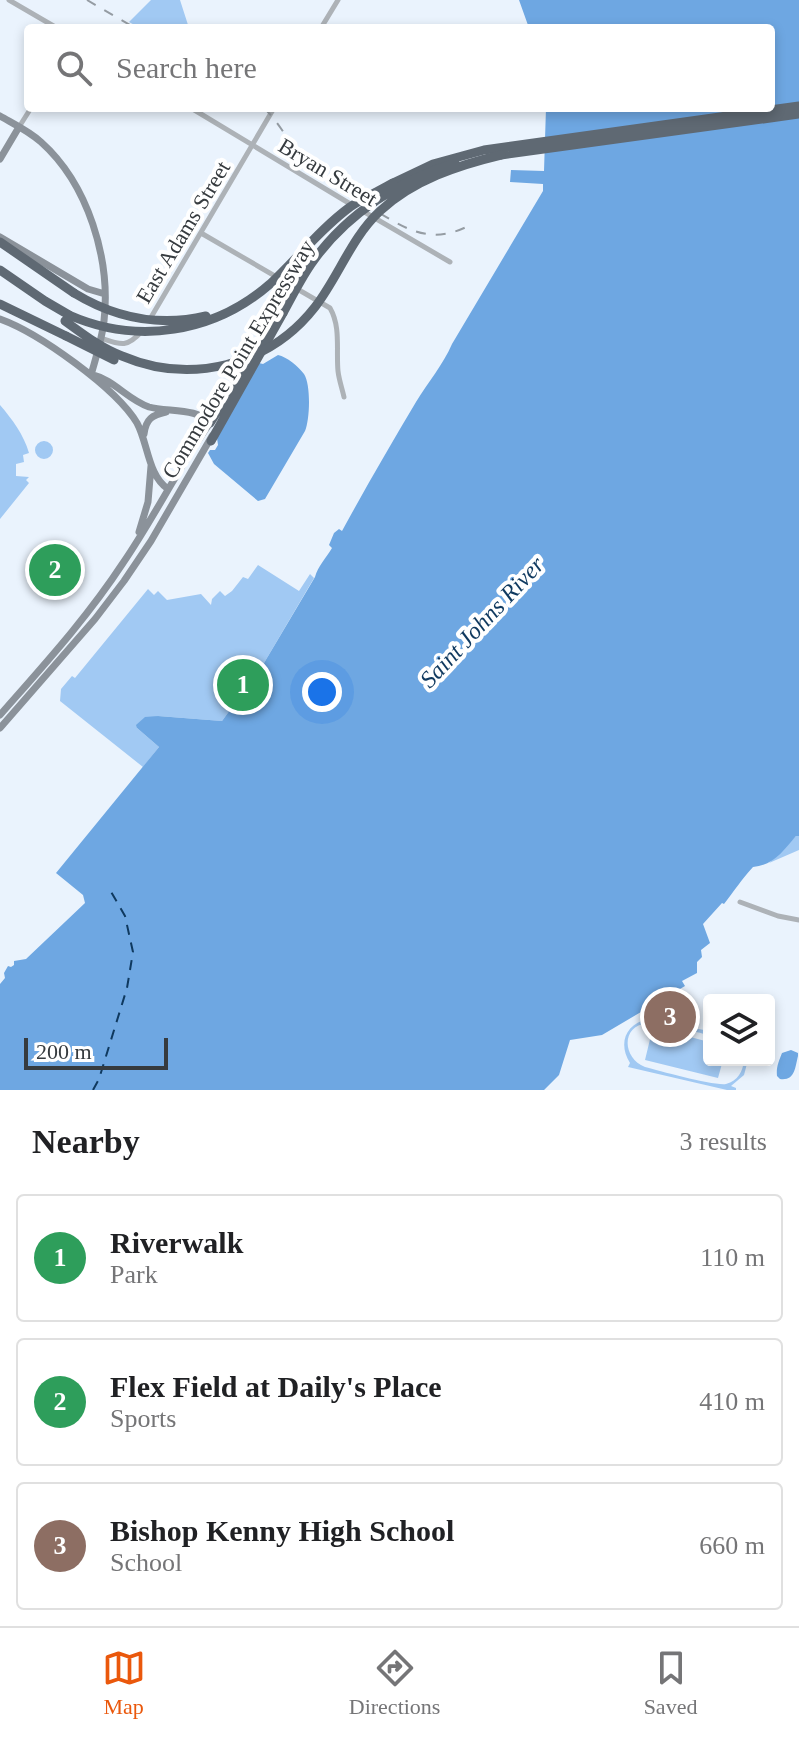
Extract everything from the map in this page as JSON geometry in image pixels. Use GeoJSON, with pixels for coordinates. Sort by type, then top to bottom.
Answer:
{"type":"FeatureCollection","features":[{"type":"Feature","properties":{"kind":"highway"},"geometry":{"type":"LineString","coordinates":[[775,109],[799,106]]}},
{"type":"Feature","properties":{"kind":"highway"},"geometry":{"type":"LineString","coordinates":[[0,273],[65,313],[101,326],[134,332],[198,324],[231,311],[260,291],[341,214],[360,201],[433,164],[484,150],[756,112]]}},
{"type":"Feature","properties":{"kind":"highway"},"geometry":{"type":"LineString","coordinates":[[0,304],[114,360],[137,368],[172,373],[227,364],[273,344],[305,319],[320,300],[358,235],[374,216],[416,185],[441,174],[501,155],[799,114]]}},
{"type":"Feature","properties":{"kind":"highway","name":"Commodore Point Expressway"},"geometry":{"type":"LineString","coordinates":[[210,423],[318,254],[344,227],[371,204],[407,182],[466,160],[501,155]]}},
{"type":"Feature","properties":{"kind":"highway","name":"Commodore Point Expressway"},"geometry":{"type":"LineString","coordinates":[[211,441],[298,272],[330,232],[356,208],[393,183]]}},
{"type":"Feature","properties":{"kind":"highway"},"geometry":{"type":"LineString","coordinates":[[0,240],[74,293],[120,315],[149,320],[191,319],[215,314],[260,291]]}},
{"type":"Feature","properties":{"kind":"highway"},"geometry":{"type":"LineString","coordinates":[[0,273],[114,353],[152,366],[199,370]]}},
{"type":"Feature","properties":{"kind":"street"},"geometry":{"type":"LineString","coordinates":[[9,0],[50,24]]}},
{"type":"Feature","properties":{"kind":"street"},"geometry":{"type":"LineString","coordinates":[[323,24],[338,0]]}},
{"type":"Feature","properties":{"kind":"street"},"geometry":{"type":"LineString","coordinates":[[0,159],[28,112]]}},
{"type":"Feature","properties":{"kind":"street","name":"Bryan Street"},"geometry":{"type":"LineString","coordinates":[[198,112],[450,262]]}},
{"type":"Feature","properties":{"kind":"street","name":"East Adams Street"},"geometry":{"type":"LineString","coordinates":[[101,338],[125,344],[141,332],[272,112]]}},
{"type":"Feature","properties":{"kind":"street"},"geometry":{"type":"LineString","coordinates":[[0,116],[41,142],[53,154],[86,208],[98,241],[105,294],[101,338],[91,375]]}},
{"type":"Feature","properties":{"kind":"street"},"geometry":{"type":"LineString","coordinates":[[201,233],[330,308],[339,347],[339,373],[344,397]]}},
{"type":"Feature","properties":{"kind":"street"},"geometry":{"type":"LineString","coordinates":[[0,240],[88,289],[105,294]]}},
{"type":"Feature","properties":{"kind":"street"},"geometry":{"type":"LineString","coordinates":[[0,319],[21,327],[91,375],[127,409],[144,438],[159,482],[168,489],[177,491],[183,488]]}},
{"type":"Feature","properties":{"kind":"street"},"geometry":{"type":"LineString","coordinates":[[91,375],[104,378],[138,403],[202,415],[210,423],[211,441]]}},
{"type":"Feature","properties":{"kind":"street"},"geometry":{"type":"LineString","coordinates":[[144,438],[150,418],[173,411]]}},
{"type":"Feature","properties":{"kind":"street","name":"Commodore Point Expressway"},"geometry":{"type":"LineString","coordinates":[[129,555],[210,423]]}},
{"type":"Feature","properties":{"kind":"street","name":"Commodore Point Expressway"},"geometry":{"type":"LineString","coordinates":[[0,728],[109,602],[151,541],[211,441]]}},
{"type":"Feature","properties":{"kind":"street"},"geometry":{"type":"LineString","coordinates":[[0,715],[75,629],[129,555],[148,502],[150,460]]}},
{"type":"Feature","properties":{"kind":"street"},"geometry":{"type":"LineString","coordinates":[[740,902],[799,920]]}},
{"type":"Feature","properties":{"kind":"shaded area"},"geometry":{"type":"Polygon","coordinates":[[[151,0],[180,0],[188,24],[133,24],[129,22],[151,0]]]}},
{"type":"Feature","properties":{"kind":"shaded area"},"geometry":{"type":"Polygon","coordinates":[[[0,405],[27,446],[29,453],[23,455],[24,462],[16,464],[16,476],[29,477],[26,480],[29,483],[0,519],[0,405]]]}},
{"type":"Feature","properties":{"kind":"shaded area"},"geometry":{"type":"Polygon","coordinates":[[[40,441],[48,441],[53,450],[51,457],[40,459],[35,454],[35,446],[40,441]]]}},
{"type":"Feature","properties":{"kind":"shaded area"},"geometry":{"type":"Polygon","coordinates":[[[258,565],[299,591],[310,574],[314,578],[264,663],[222,721],[158,716],[137,728],[159,747],[143,767],[60,701],[61,689],[72,676],[75,678],[148,589],[154,595],[158,591],[167,600],[201,594],[211,605],[212,599],[220,591],[225,596],[243,577],[248,579],[258,565]]]}},
{"type":"Feature","properties":{"kind":"shaded area"},"geometry":{"type":"Polygon","coordinates":[[[799,836],[799,850],[769,863],[799,836]]]}},
{"type":"Feature","properties":{"kind":"shaded area"},"geometry":{"type":"Polygon","coordinates":[[[648,1019],[703,1030],[703,1034],[660,1024],[639,1025],[632,1030],[628,1043],[637,1063],[687,1078],[726,1084],[737,1078],[742,1066],[746,1066],[744,1075],[731,1086],[736,1090],[628,1067],[630,1063],[624,1042],[629,1030],[648,1019]]]}},
{"type":"Feature","properties":{"kind":"shaded area"},"geometry":{"type":"Polygon","coordinates":[[[653,1027],[703,1040],[703,1066],[721,1066],[718,1078],[645,1060],[653,1027]]]}},
{"type":"Feature","properties":{"kind":"water","name":"Saint Johns River"},"geometry":{"type":"Polygon","coordinates":[[[519,0],[799,0],[799,836],[772,860],[753,867],[724,904],[703,924],[710,943],[701,950],[697,973],[682,981],[685,986],[602,1035],[570,1040],[559,1075],[544,1090],[0,1090],[0,984],[5,978],[4,973],[8,966],[14,965],[14,961],[26,959],[85,903],[83,895],[56,873],[159,747],[136,725],[145,717],[158,716],[222,721],[264,663],[332,548],[329,545],[334,533],[339,529],[342,531],[543,191],[543,184],[510,182],[511,170],[544,171],[546,112],[775,112],[775,24],[528,24],[519,0]]]}},
{"type":"Feature","properties":{"kind":"water"},"geometry":{"type":"Polygon","coordinates":[[[278,355],[292,362],[304,374],[309,394],[308,419],[305,431],[265,499],[258,501],[214,464],[208,453],[218,445],[217,438],[259,363],[263,364],[278,355]]]}},
{"type":"Feature","properties":{"kind":"water"},"geometry":{"type":"Polygon","coordinates":[[[791,1050],[798,1053],[795,1069],[789,1078],[780,1079],[777,1067],[782,1053],[791,1050]]]}},
{"type":"Feature","properties":{"kind":"ferry route"},"geometry":{"type":"LineString","coordinates":[[93,1090],[127,988],[133,952],[125,916],[110,890]]}},
{"type":"Feature","properties":{"kind":"railway"},"geometry":{"type":"LineString","coordinates":[[87,0],[128,24]]}},
{"type":"Feature","properties":{"kind":"railway"},"geometry":{"type":"LineString","coordinates":[[267,112],[314,173],[402,226],[428,234],[441,234],[472,224]]}},
{"type":"Feature","properties":{"kind":"place","name":"Flex Field at Daily's Place"},"geometry":{"type":"Point","coordinates":[55,570]}},
{"type":"Feature","properties":{"kind":"place","name":"Riverwalk"},"geometry":{"type":"Point","coordinates":[243,685]}},
{"type":"Feature","properties":{"kind":"place","name":"Bishop Kenny High School"},"geometry":{"type":"Point","coordinates":[670,1017]}}]}
